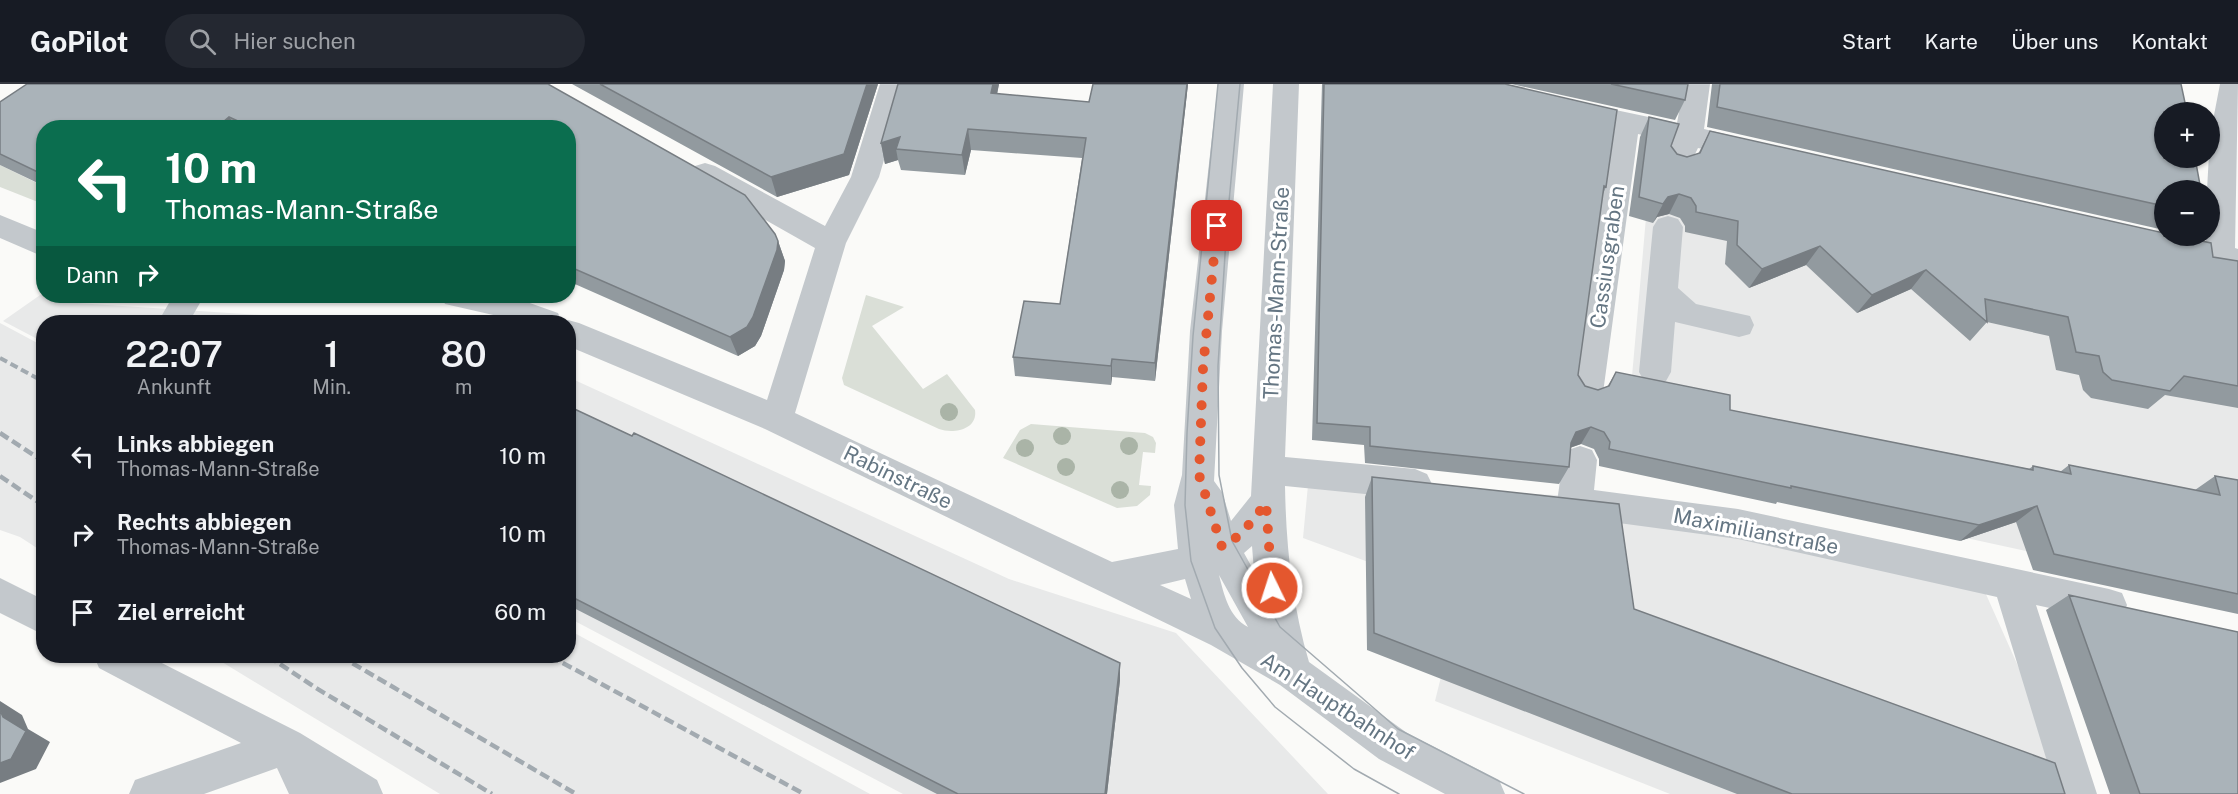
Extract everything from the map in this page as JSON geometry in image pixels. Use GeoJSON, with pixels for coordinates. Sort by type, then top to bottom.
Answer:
{"type":"FeatureCollection","features":[{"type":"Feature","properties":{"kind":"street"},"geometry":{"type":"LineString","coordinates":[[777,419],[831,243],[865,177],[893,84]]}},
{"type":"Feature","properties":{"kind":"street"},"geometry":{"type":"LineString","coordinates":[[1224,633],[1207,596],[1210,553],[1199,475],[1206,331],[1232,84]]}},
{"type":"Feature","properties":{"kind":"street","name":"Thomas-Mann-Straße"},"geometry":{"type":"LineString","coordinates":[[1286,84],[1267,486],[1272,588],[1283,641],[1293,673]]}},
{"type":"Feature","properties":{"kind":"street"},"geometry":{"type":"LineString","coordinates":[[1677,165],[1689,135],[1697,84]]}},
{"type":"Feature","properties":{"kind":"street"},"geometry":{"type":"LineString","coordinates":[[2143,239],[2229,258],[2223,138],[2228,88]]}},
{"type":"Feature","properties":{"kind":"street"},"geometry":{"type":"LineString","coordinates":[[1548,104],[1768,154]]}},
{"type":"Feature","properties":{"kind":"street","name":"Cassiusgraben"},"geometry":{"type":"LineString","coordinates":[[1587,393],[1626,122]]}},
{"type":"Feature","properties":{"kind":"street"},"geometry":{"type":"LineString","coordinates":[[679,158],[831,243]]}},
{"type":"Feature","properties":{"kind":"street"},"geometry":{"type":"LineString","coordinates":[[0,226],[36,242]]}},
{"type":"Feature","properties":{"kind":"street"},"geometry":{"type":"LineString","coordinates":[[1655,372],[1668,227]]}},
{"type":"Feature","properties":{"kind":"street"},"geometry":{"type":"LineString","coordinates":[[1662,292],[1687,314],[1739,325]]}},
{"type":"Feature","properties":{"kind":"street"},"geometry":{"type":"LineString","coordinates":[[491,303],[529,315]]}},
{"type":"Feature","properties":{"kind":"street","name":"Rabinstraße"},"geometry":{"type":"LineString","coordinates":[[576,335],[777,419],[1224,633]]}},
{"type":"Feature","properties":{"kind":"street"},"geometry":{"type":"LineString","coordinates":[[1576,502],[1580,460]]}},
{"type":"Feature","properties":{"kind":"street"},"geometry":{"type":"LineString","coordinates":[[1111,578],[1210,553],[1233,541],[1250,524],[1267,486],[1446,488]]}},
{"type":"Feature","properties":{"kind":"street","name":"Maximilianstraße"},"geometry":{"type":"LineString","coordinates":[[1541,498],[1738,524],[2136,611]]}},
{"type":"Feature","properties":{"kind":"street"},"geometry":{"type":"LineString","coordinates":[[1210,553],[1293,673]]}},
{"type":"Feature","properties":{"kind":"street"},"geometry":{"type":"LineString","coordinates":[[2011,584],[2077,794]]}},
{"type":"Feature","properties":{"kind":"street"},"geometry":{"type":"LineString","coordinates":[[0,594],[36,615]]}},
{"type":"Feature","properties":{"kind":"street","name":"Am Hauptbahnhof"},"geometry":{"type":"LineString","coordinates":[[1224,633],[1293,673],[1393,746],[1485,794]]}},
{"type":"Feature","properties":{"kind":"street"},"geometry":{"type":"LineString","coordinates":[[126,663],[286,746],[363,794]]}},
{"type":"Feature","properties":{"kind":"street"},"geometry":{"type":"LineString","coordinates":[[149,794],[286,746]]}},
{"type":"Feature","properties":{"kind":"street"},"geometry":{"type":"LineString","coordinates":[[286,746],[309,794]]}},
{"type":"Feature","properties":{"kind":"shaded area"},"geometry":{"type":"Polygon","coordinates":[[[1651,161],[2238,285],[2238,597],[1640,467],[1630,399],[1651,161]]]}},
{"type":"Feature","properties":{"kind":"shaded area"},"geometry":{"type":"Polygon","coordinates":[[[0,165],[36,183],[36,201],[0,187],[0,165]]]}},
{"type":"Feature","properties":{"kind":"shaded area"},"geometry":{"type":"Polygon","coordinates":[[[866,295],[904,307],[872,326],[923,389],[947,374],[975,410],[975,417],[969,426],[951,431],[939,429],[844,385],[842,378],[866,295]]]}},
{"type":"Feature","properties":{"kind":"shaded area"},"geometry":{"type":"Polygon","coordinates":[[[36,298],[36,303],[77,303],[261,315],[36,315],[36,338],[3,321],[36,298]]]}},
{"type":"Feature","properties":{"kind":"shaded area"},"geometry":{"type":"Polygon","coordinates":[[[0,323],[36,342],[36,547],[20,537],[0,530],[0,323]]]}},
{"type":"Feature","properties":{"kind":"shaded area"},"geometry":{"type":"Polygon","coordinates":[[[576,381],[1009,579],[1176,633],[1328,794],[903,794],[576,622],[576,381]]]}},
{"type":"Feature","properties":{"kind":"shaded area"},"geometry":{"type":"Polygon","coordinates":[[[1031,424],[1145,433],[1153,437],[1156,443],[1155,453],[1143,452],[1139,485],[1151,486],[1150,495],[1137,506],[1117,508],[1003,458],[1020,430],[1031,424]]]}},
{"type":"Feature","properties":{"kind":"shaded area"},"geometry":{"type":"Polygon","coordinates":[[[1308,485],[1582,496],[1985,592],[2075,794],[1670,794],[1435,701],[1461,596],[1303,538],[1308,485]]]}},
{"type":"Feature","properties":{"kind":"shaded area"},"geometry":{"type":"Polygon","coordinates":[[[576,634],[870,794],[440,794],[224,663],[576,663],[576,634]]]}},
{"type":"Feature","properties":{"kind":"building"},"geometry":{"type":"Polygon","coordinates":[[[27,84],[548,84],[745,195],[775,234],[778,241],[777,250],[753,317],[747,327],[730,337],[576,270],[576,120],[236,120],[229,117],[225,120],[36,120],[36,171],[0,154],[0,102],[27,84]]]}},
{"type":"Feature","properties":{"kind":"building"},"geometry":{"type":"Polygon","coordinates":[[[600,84],[867,84],[844,154],[771,177],[600,84]]]}},
{"type":"Feature","properties":{"kind":"building"},"geometry":{"type":"Polygon","coordinates":[[[898,84],[993,84],[991,93],[1089,102],[1093,84],[1187,84],[1155,363],[1112,359],[1111,366],[1013,357],[1024,301],[1060,304],[1086,138],[968,129],[962,155],[896,149],[900,137],[881,143],[898,84]]]}},
{"type":"Feature","properties":{"kind":"building"},"geometry":{"type":"Polygon","coordinates":[[[1324,84],[1505,84],[1617,110],[1578,375],[1585,386],[1598,390],[1609,386],[1616,372],[1730,395],[1730,410],[2033,470],[2033,466],[2071,474],[2069,465],[2220,495],[2215,476],[2238,480],[2238,594],[2054,554],[2037,506],[1979,525],[1609,449],[1610,442],[1604,432],[1591,427],[1576,432],[1571,443],[1569,467],[1370,446],[1370,427],[1317,423],[1324,84]]]}},
{"type":"Feature","properties":{"kind":"building"},"geometry":{"type":"Polygon","coordinates":[[[1611,84],[1688,84],[1685,100],[1611,84]]]}},
{"type":"Feature","properties":{"kind":"building"},"geometry":{"type":"Polygon","coordinates":[[[1720,84],[2181,84],[2185,102],[2154,102],[2154,168],[2197,168],[2199,180],[2154,180],[2154,204],[1717,107],[1720,84]]]}},
{"type":"Feature","properties":{"kind":"building"},"geometry":{"type":"Polygon","coordinates":[[[1649,117],[1679,124],[1671,146],[1677,154],[1687,157],[1700,153],[1710,131],[2154,231],[2154,246],[2211,246],[2213,257],[2238,261],[2238,386],[2184,376],[2170,391],[2112,380],[2103,372],[2099,356],[2076,352],[2068,317],[1985,299],[1987,322],[1926,270],[1872,295],[1820,246],[1762,269],[1737,245],[1738,221],[1696,212],[1696,206],[1691,198],[1679,194],[1668,197],[1663,204],[1639,197],[1649,117]]]}},
{"type":"Feature","properties":{"kind":"building"},"geometry":{"type":"Polygon","coordinates":[[[576,410],[632,436],[634,433],[1120,663],[1105,794],[958,794],[576,599],[576,410]]]}},
{"type":"Feature","properties":{"kind":"building"},"geometry":{"type":"Polygon","coordinates":[[[1372,477],[1619,504],[1634,609],[2055,763],[2065,794],[1792,794],[1374,633],[1372,477]]]}},
{"type":"Feature","properties":{"kind":"building"},"geometry":{"type":"Polygon","coordinates":[[[2069,595],[2238,632],[2238,794],[2140,794],[2069,595]]]}},
{"type":"Feature","properties":{"kind":"building"},"geometry":{"type":"Polygon","coordinates":[[[0,710],[3,717],[26,731],[11,759],[0,763],[0,710]]]}},
{"type":"Feature","properties":{"kind":"tram line"},"geometry":{"type":"LineString","coordinates":[[1218,84],[1193,336],[1187,433],[1185,505],[1191,561],[1215,628],[1242,668],[1275,707],[1354,769],[1399,794]]}},
{"type":"Feature","properties":{"kind":"tram line"},"geometry":{"type":"LineString","coordinates":[[1240,84],[1227,223],[1218,366],[1219,475],[1232,541],[1280,627],[1398,729],[1524,794]]}},
{"type":"Feature","properties":{"kind":"railway"},"geometry":{"type":"LineString","coordinates":[[0,358],[36,378]]}},
{"type":"Feature","properties":{"kind":"railway"},"geometry":{"type":"LineString","coordinates":[[0,433],[36,457]]}},
{"type":"Feature","properties":{"kind":"railway"},"geometry":{"type":"LineString","coordinates":[[0,476],[36,501]]}},
{"type":"Feature","properties":{"kind":"railway"},"geometry":{"type":"LineString","coordinates":[[278,663],[492,794]]}},
{"type":"Feature","properties":{"kind":"railway"},"geometry":{"type":"LineString","coordinates":[[352,663],[576,794]]}},
{"type":"Feature","properties":{"kind":"railway"},"geometry":{"type":"LineString","coordinates":[[563,663],[804,794]]}},
{"type":"Feature","properties":{"kind":"route"},"geometry":{"type":"LineString","coordinates":[[1217,226],[1203,368],[1199,475],[1222,547],[1233,541],[1250,524],[1266,503],[1272,588]]}}]}
